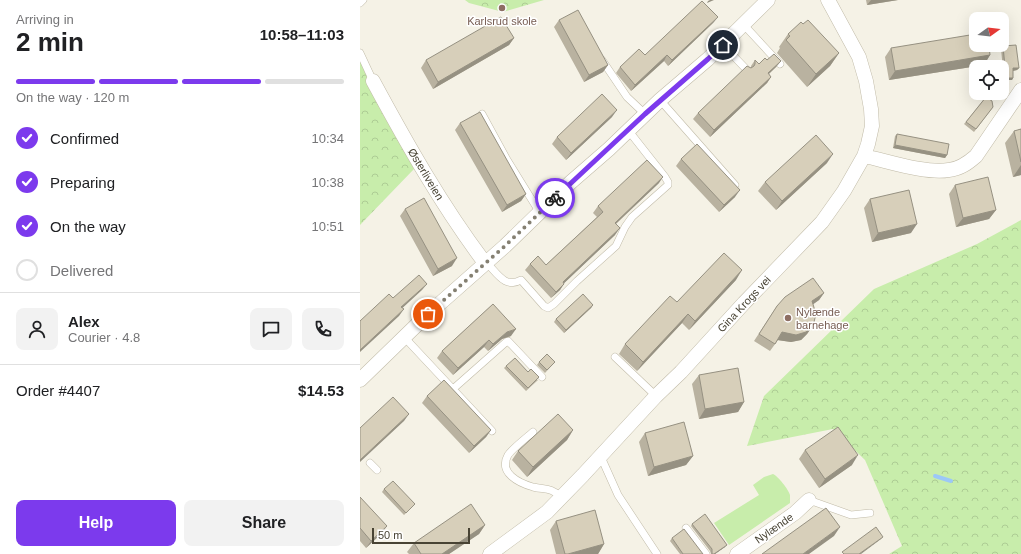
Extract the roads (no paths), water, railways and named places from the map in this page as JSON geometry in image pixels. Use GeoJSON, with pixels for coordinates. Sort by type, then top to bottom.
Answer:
{"type":"FeatureCollection","features":[{"type":"Feature","properties":{"kind":"street"},"geometry":{"type":"LineString","coordinates":[[360,380],[405,338],[428,314],[571,182],[609,149],[660,100],[708,59],[768,0]]}},
{"type":"Feature","properties":{"kind":"street","name":"Gina Krogs vei"},"geometry":{"type":"LineString","coordinates":[[490,554],[546,512],[601,457],[656,396],[681,372],[744,303],[822,222],[844,191],[864,156],[868,144],[872,126],[871,109],[866,81],[859,57],[828,0]]}},
{"type":"Feature","properties":{"kind":"street","name":"Østerliveien"},"geometry":{"type":"LineString","coordinates":[[374,81],[432,186],[454,220],[485,262]]}},
{"type":"Feature","properties":{"kind":"street"},"geometry":{"type":"LineString","coordinates":[[864,156],[925,170],[949,170],[960,168],[976,156],[1021,90]]}},
{"type":"Feature","properties":{"kind":"street","name":"Nylænde"},"geometry":{"type":"LineString","coordinates":[[737,554],[795,513],[809,500]]}},
{"type":"Feature","properties":{"kind":"lane"},"geometry":{"type":"LineString","coordinates":[[743,24],[780,64]]}},
{"type":"Feature","properties":{"kind":"lane"},"geometry":{"type":"LineString","coordinates":[[723,45],[746,69]]}},
{"type":"Feature","properties":{"kind":"lane"},"geometry":{"type":"LineString","coordinates":[[597,50],[627,97],[645,114]]}},
{"type":"Feature","properties":{"kind":"lane"},"geometry":{"type":"LineString","coordinates":[[360,53],[374,81]]}},
{"type":"Feature","properties":{"kind":"lane"},"geometry":{"type":"LineString","coordinates":[[660,100],[735,185]]}},
{"type":"Feature","properties":{"kind":"lane"},"geometry":{"type":"LineString","coordinates":[[482,114],[506,158],[540,212]]}},
{"type":"Feature","properties":{"kind":"lane"},"geometry":{"type":"LineString","coordinates":[[485,262],[506,282],[515,284],[521,280],[544,306],[548,308],[554,304],[616,246],[625,227],[632,217],[668,185],[666,177],[628,130]]}},
{"type":"Feature","properties":{"kind":"lane"},"geometry":{"type":"LineString","coordinates":[[405,338],[492,431]]}},
{"type":"Feature","properties":{"kind":"lane"},"geometry":{"type":"LineString","coordinates":[[453,389],[508,341],[542,377]]}},
{"type":"Feature","properties":{"kind":"lane"},"geometry":{"type":"LineString","coordinates":[[616,357],[656,396]]}},
{"type":"Feature","properties":{"kind":"lane"},"geometry":{"type":"LineString","coordinates":[[533,432],[509,454],[506,467],[508,473],[520,483],[534,487],[551,489],[561,497]]}},
{"type":"Feature","properties":{"kind":"lane"},"geometry":{"type":"LineString","coordinates":[[601,457],[618,496],[657,554]]}},
{"type":"Feature","properties":{"kind":"lane"},"geometry":{"type":"LineString","coordinates":[[370,463],[377,470]]}},
{"type":"Feature","properties":{"kind":"lane"},"geometry":{"type":"LineString","coordinates":[[809,500],[851,515],[870,513]]}},
{"type":"Feature","properties":{"kind":"lane"},"geometry":{"type":"LineString","coordinates":[[686,528],[706,554]]}},
{"type":"Feature","properties":{"kind":"waterway"},"geometry":{"type":"LineString","coordinates":[[935,476],[951,481]]}},
{"type":"Feature","properties":{"kind":"place","name":"Karlsrud skole"},"geometry":{"type":"Point","coordinates":[502,8]}},
{"type":"Feature","properties":{"kind":"place","name":"Nylænde barnehage"},"geometry":{"type":"Point","coordinates":[788,318]}}]}
